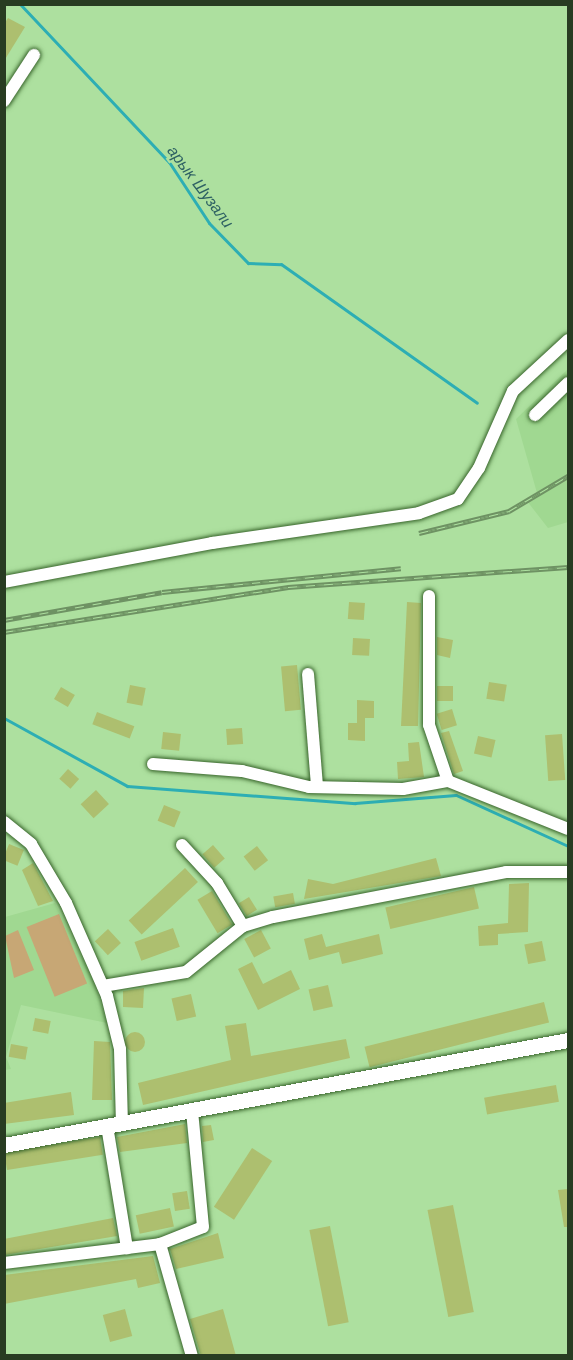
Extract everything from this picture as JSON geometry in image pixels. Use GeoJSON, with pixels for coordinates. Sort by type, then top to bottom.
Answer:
{"type":"FeatureCollection","features":[{"type":"Feature","properties":{"kind":"main road"},"geometry":{"type":"LineString","coordinates":[[4,1144],[568,1040]]}},
{"type":"Feature","properties":{"kind":"street"},"geometry":{"type":"LineString","coordinates":[[4,101],[34,56]]}},
{"type":"Feature","properties":{"kind":"street"},"geometry":{"type":"LineString","coordinates":[[4,582],[212,543],[419,513],[458,500],[479,468],[513,391],[568,340]]}},
{"type":"Feature","properties":{"kind":"street"},"geometry":{"type":"LineString","coordinates":[[536,415],[568,383]]}},
{"type":"Feature","properties":{"kind":"street"},"geometry":{"type":"LineString","coordinates":[[429,596],[429,725],[448,781]]}},
{"type":"Feature","properties":{"kind":"street"},"geometry":{"type":"LineString","coordinates":[[308,674],[317,787]]}},
{"type":"Feature","properties":{"kind":"street"},"geometry":{"type":"LineString","coordinates":[[153,765],[242,771],[317,787],[403,789],[448,781],[568,829]]}},
{"type":"Feature","properties":{"kind":"street"},"geometry":{"type":"LineString","coordinates":[[4,822],[31,844],[66,903],[102,986],[120,1049],[114,1124],[127,1248]]}},
{"type":"Feature","properties":{"kind":"street"},"geometry":{"type":"LineString","coordinates":[[182,845],[217,883],[243,926]]}},
{"type":"Feature","properties":{"kind":"street"},"geometry":{"type":"LineString","coordinates":[[102,986],[186,972],[243,926],[470,877],[568,872]]}},
{"type":"Feature","properties":{"kind":"street"},"geometry":{"type":"LineString","coordinates":[[4,1263],[160,1244],[203,1227],[192,1111]]}},
{"type":"Feature","properties":{"kind":"street"},"geometry":{"type":"LineString","coordinates":[[160,1244],[192,1356]]}},
{"type":"Feature","properties":{"kind":"shaded area"},"geometry":{"type":"Polygon","coordinates":[[[568,369],[568,522],[548,528],[527,501],[537,493],[516,419],[568,369]]]}},
{"type":"Feature","properties":{"kind":"shaded area"},"geometry":{"type":"Polygon","coordinates":[[[55,903],[94,982],[107,1023],[21,1005],[6,1057],[11,1069],[5,1070],[5,917],[55,903]]]}},
{"type":"Feature","properties":{"kind":"shaded area"},"geometry":{"type":"Polygon","coordinates":[[[59,914],[87,984],[55,997],[27,927],[59,914]]]}},
{"type":"Feature","properties":{"kind":"shaded area"},"geometry":{"type":"Polygon","coordinates":[[[18,930],[34,970],[14,978],[5,936],[18,930]]]}},
{"type":"Feature","properties":{"kind":"building"},"geometry":{"type":"Polygon","coordinates":[[[8,18],[25,27],[4,61],[4,24],[8,18]]]}},
{"type":"Feature","properties":{"kind":"building"},"geometry":{"type":"Polygon","coordinates":[[[349,602],[365,603],[364,620],[348,619],[349,602]]]}},
{"type":"Feature","properties":{"kind":"building"},"geometry":{"type":"Polygon","coordinates":[[[407,602],[421,603],[418,726],[401,726],[407,602]]]}},
{"type":"Feature","properties":{"kind":"building"},"geometry":{"type":"Polygon","coordinates":[[[437,637],[453,640],[450,658],[437,655],[437,637]]]}},
{"type":"Feature","properties":{"kind":"building"},"geometry":{"type":"Polygon","coordinates":[[[353,638],[370,639],[369,656],[352,655],[353,638]]]}},
{"type":"Feature","properties":{"kind":"building"},"geometry":{"type":"Polygon","coordinates":[[[297,665],[301,710],[285,711],[281,666],[297,665]]]}},
{"type":"Feature","properties":{"kind":"building"},"geometry":{"type":"Polygon","coordinates":[[[489,682],[507,685],[504,702],[486,699],[489,682]]]}},
{"type":"Feature","properties":{"kind":"building"},"geometry":{"type":"Polygon","coordinates":[[[130,685],[146,688],[142,706],[127,703],[130,685]]]}},
{"type":"Feature","properties":{"kind":"building"},"geometry":{"type":"Polygon","coordinates":[[[437,686],[453,686],[453,701],[437,701],[437,686]]]}},
{"type":"Feature","properties":{"kind":"building"},"geometry":{"type":"Polygon","coordinates":[[[61,687],[75,695],[68,707],[54,699],[61,687]]]}},
{"type":"Feature","properties":{"kind":"building"},"geometry":{"type":"Polygon","coordinates":[[[357,700],[374,701],[374,718],[365,718],[365,741],[348,740],[348,723],[357,723],[357,700]]]}},
{"type":"Feature","properties":{"kind":"building"},"geometry":{"type":"Polygon","coordinates":[[[452,709],[457,725],[442,730],[437,714],[452,709]]]}},
{"type":"Feature","properties":{"kind":"building"},"geometry":{"type":"Polygon","coordinates":[[[97,712],[134,726],[130,738],[92,724],[97,712]]]}},
{"type":"Feature","properties":{"kind":"building"},"geometry":{"type":"Polygon","coordinates":[[[242,728],[243,744],[227,745],[226,729],[242,728]]]}},
{"type":"Feature","properties":{"kind":"building"},"geometry":{"type":"Polygon","coordinates":[[[449,731],[463,771],[454,774],[441,733],[449,731]]]}},
{"type":"Feature","properties":{"kind":"building"},"geometry":{"type":"Polygon","coordinates":[[[163,732],[181,734],[179,751],[161,749],[163,732]]]}},
{"type":"Feature","properties":{"kind":"building"},"geometry":{"type":"Polygon","coordinates":[[[562,734],[565,780],[548,781],[545,735],[562,734]]]}},
{"type":"Feature","properties":{"kind":"building"},"geometry":{"type":"Polygon","coordinates":[[[478,736],[496,740],[491,758],[474,754],[478,736]]]}},
{"type":"Feature","properties":{"kind":"building"},"geometry":{"type":"Polygon","coordinates":[[[419,742],[424,777],[398,779],[397,762],[409,761],[408,743],[419,742]]]}},
{"type":"Feature","properties":{"kind":"building"},"geometry":{"type":"Polygon","coordinates":[[[68,769],[79,779],[70,789],[59,779],[68,769]]]}},
{"type":"Feature","properties":{"kind":"building"},"geometry":{"type":"Polygon","coordinates":[[[96,790],[109,804],[94,818],[81,804],[96,790]]]}},
{"type":"Feature","properties":{"kind":"building"},"geometry":{"type":"Polygon","coordinates":[[[164,805],[181,812],[174,828],[158,821],[164,805]]]}},
{"type":"Feature","properties":{"kind":"building"},"geometry":{"type":"Polygon","coordinates":[[[9,844],[24,850],[17,866],[4,860],[9,844]]]}},
{"type":"Feature","properties":{"kind":"building"},"geometry":{"type":"Polygon","coordinates":[[[213,845],[225,859],[214,868],[202,854],[213,845]]]}},
{"type":"Feature","properties":{"kind":"building"},"geometry":{"type":"Polygon","coordinates":[[[257,846],[268,860],[255,871],[244,856],[257,846]]]}},
{"type":"Feature","properties":{"kind":"building"},"geometry":{"type":"Polygon","coordinates":[[[436,858],[441,876],[304,899],[308,879],[333,884],[436,858]]]}},
{"type":"Feature","properties":{"kind":"building"},"geometry":{"type":"Polygon","coordinates":[[[33,863],[53,901],[38,906],[22,870],[33,863]]]}},
{"type":"Feature","properties":{"kind":"building"},"geometry":{"type":"Polygon","coordinates":[[[185,868],[198,882],[142,934],[129,921],[185,868]]]}},
{"type":"Feature","properties":{"kind":"building"},"geometry":{"type":"Polygon","coordinates":[[[529,883],[528,932],[498,934],[498,945],[479,946],[478,926],[508,923],[509,884],[529,883]]]}},
{"type":"Feature","properties":{"kind":"building"},"geometry":{"type":"Polygon","coordinates":[[[474,887],[479,908],[390,929],[385,907],[474,887]]]}},
{"type":"Feature","properties":{"kind":"building"},"geometry":{"type":"Polygon","coordinates":[[[212,891],[232,924],[218,933],[197,900],[212,891]]]}},
{"type":"Feature","properties":{"kind":"building"},"geometry":{"type":"Polygon","coordinates":[[[293,893],[295,904],[275,907],[273,896],[293,893]]]}},
{"type":"Feature","properties":{"kind":"building"},"geometry":{"type":"Polygon","coordinates":[[[249,897],[257,910],[247,916],[239,903],[249,897]]]}},
{"type":"Feature","properties":{"kind":"building"},"geometry":{"type":"Polygon","coordinates":[[[173,928],[180,947],[141,961],[134,942],[173,928]]]}},
{"type":"Feature","properties":{"kind":"building"},"geometry":{"type":"Polygon","coordinates":[[[108,929],[121,943],[108,955],[95,941],[108,929]]]}},
{"type":"Feature","properties":{"kind":"building"},"geometry":{"type":"Polygon","coordinates":[[[261,930],[271,949],[254,957],[244,939],[261,930]]]}},
{"type":"Feature","properties":{"kind":"building"},"geometry":{"type":"Polygon","coordinates":[[[322,934],[326,947],[379,934],[383,954],[342,964],[339,952],[309,960],[304,939],[322,934]]]}},
{"type":"Feature","properties":{"kind":"building"},"geometry":{"type":"Polygon","coordinates":[[[542,941],[546,961],[528,964],[524,944],[542,941]]]}},
{"type":"Feature","properties":{"kind":"building"},"geometry":{"type":"Polygon","coordinates":[[[252,962],[263,984],[291,970],[300,989],[258,1010],[238,969],[252,962]]]}},
{"type":"Feature","properties":{"kind":"building"},"geometry":{"type":"Polygon","coordinates":[[[328,985],[333,1006],[313,1011],[309,989],[328,985]]]}},
{"type":"Feature","properties":{"kind":"building"},"geometry":{"type":"Polygon","coordinates":[[[144,988],[143,1008],[123,1007],[123,991],[144,988]]]}},
{"type":"Feature","properties":{"kind":"building"},"geometry":{"type":"Polygon","coordinates":[[[191,994],[196,1016],[177,1021],[172,998],[191,994]]]}},
{"type":"Feature","properties":{"kind":"building"},"geometry":{"type":"Polygon","coordinates":[[[544,1002],[549,1022],[370,1067],[364,1047],[544,1002]]]}},
{"type":"Feature","properties":{"kind":"building"},"geometry":{"type":"Polygon","coordinates":[[[35,1018],[51,1021],[48,1034],[33,1031],[35,1018]]]}},
{"type":"Feature","properties":{"kind":"building"},"geometry":{"type":"Polygon","coordinates":[[[246,1023],[251,1056],[346,1039],[350,1058],[143,1105],[138,1083],[231,1060],[225,1026],[246,1023]]]}},
{"type":"Feature","properties":{"kind":"building"},"geometry":{"type":"Polygon","coordinates":[[[131,1032],[139,1032],[145,1038],[145,1046],[139,1052],[131,1052],[125,1046],[125,1038],[131,1032]]]}},
{"type":"Feature","properties":{"kind":"building"},"geometry":{"type":"Polygon","coordinates":[[[94,1041],[110,1042],[112,1100],[92,1100],[94,1041]]]}},
{"type":"Feature","properties":{"kind":"building"},"geometry":{"type":"Polygon","coordinates":[[[11,1044],[28,1047],[25,1060],[9,1057],[11,1044]]]}},
{"type":"Feature","properties":{"kind":"building"},"geometry":{"type":"Polygon","coordinates":[[[556,1085],[559,1102],[487,1114],[484,1098],[556,1085]]]}},
{"type":"Feature","properties":{"kind":"building"},"geometry":{"type":"Polygon","coordinates":[[[71,1092],[74,1115],[4,1124],[4,1103],[71,1092]]]}},
{"type":"Feature","properties":{"kind":"building"},"geometry":{"type":"Polygon","coordinates":[[[185,1124],[187,1143],[120,1152],[117,1137],[185,1124]]]}},
{"type":"Feature","properties":{"kind":"building"},"geometry":{"type":"Polygon","coordinates":[[[211,1125],[214,1140],[203,1142],[202,1126],[211,1125]]]}},
{"type":"Feature","properties":{"kind":"building"},"geometry":{"type":"Polygon","coordinates":[[[100,1137],[103,1155],[7,1170],[4,1152],[100,1137]]]}},
{"type":"Feature","properties":{"kind":"building"},"geometry":{"type":"Polygon","coordinates":[[[252,1148],[272,1161],[234,1220],[214,1207],[252,1148]]]}},
{"type":"Feature","properties":{"kind":"building"},"geometry":{"type":"Polygon","coordinates":[[[568,1189],[568,1227],[564,1227],[558,1190],[568,1189]]]}},
{"type":"Feature","properties":{"kind":"building"},"geometry":{"type":"Polygon","coordinates":[[[187,1191],[190,1209],[175,1211],[172,1193],[187,1191]]]}},
{"type":"Feature","properties":{"kind":"building"},"geometry":{"type":"Polygon","coordinates":[[[453,1205],[474,1312],[448,1317],[427,1210],[453,1205]]]}},
{"type":"Feature","properties":{"kind":"building"},"geometry":{"type":"Polygon","coordinates":[[[170,1208],[174,1227],[140,1234],[136,1215],[170,1208]]]}},
{"type":"Feature","properties":{"kind":"building"},"geometry":{"type":"Polygon","coordinates":[[[113,1218],[117,1236],[4,1255],[4,1239],[113,1218]]]}},
{"type":"Feature","properties":{"kind":"building"},"geometry":{"type":"Polygon","coordinates":[[[330,1226],[349,1322],[328,1326],[309,1230],[330,1226]]]}},
{"type":"Feature","properties":{"kind":"building"},"geometry":{"type":"Polygon","coordinates":[[[218,1233],[224,1258],[176,1269],[170,1249],[218,1233]]]}},
{"type":"Feature","properties":{"kind":"building"},"geometry":{"type":"Polygon","coordinates":[[[153,1256],[160,1283],[138,1288],[136,1279],[4,1304],[4,1275],[153,1256]]]}},
{"type":"Feature","properties":{"kind":"building"},"geometry":{"type":"Polygon","coordinates":[[[125,1309],[132,1336],[110,1342],[103,1315],[125,1309]]]}},
{"type":"Feature","properties":{"kind":"building"},"geometry":{"type":"Polygon","coordinates":[[[223,1309],[236,1356],[201,1356],[190,1319],[223,1309]]]}},
{"type":"Feature","properties":{"kind":"waterway","name":"арык Шузали"},"geometry":{"type":"LineString","coordinates":[[20,4],[169,162],[209,223],[248,263],[281,264],[477,403]]}},
{"type":"Feature","properties":{"kind":"waterway"},"geometry":{"type":"LineString","coordinates":[[4,718],[127,786],[355,803],[456,795],[568,846]]}},
{"type":"Feature","properties":{"kind":"railway"},"geometry":{"type":"LineString","coordinates":[[419,533],[509,511],[568,476]]}},
{"type":"Feature","properties":{"kind":"railway"},"geometry":{"type":"LineString","coordinates":[[4,632],[288,587],[568,567]]}},
{"type":"Feature","properties":{"kind":"railway"},"geometry":{"type":"LineString","coordinates":[[4,620],[162,592],[401,568]]}}]}
